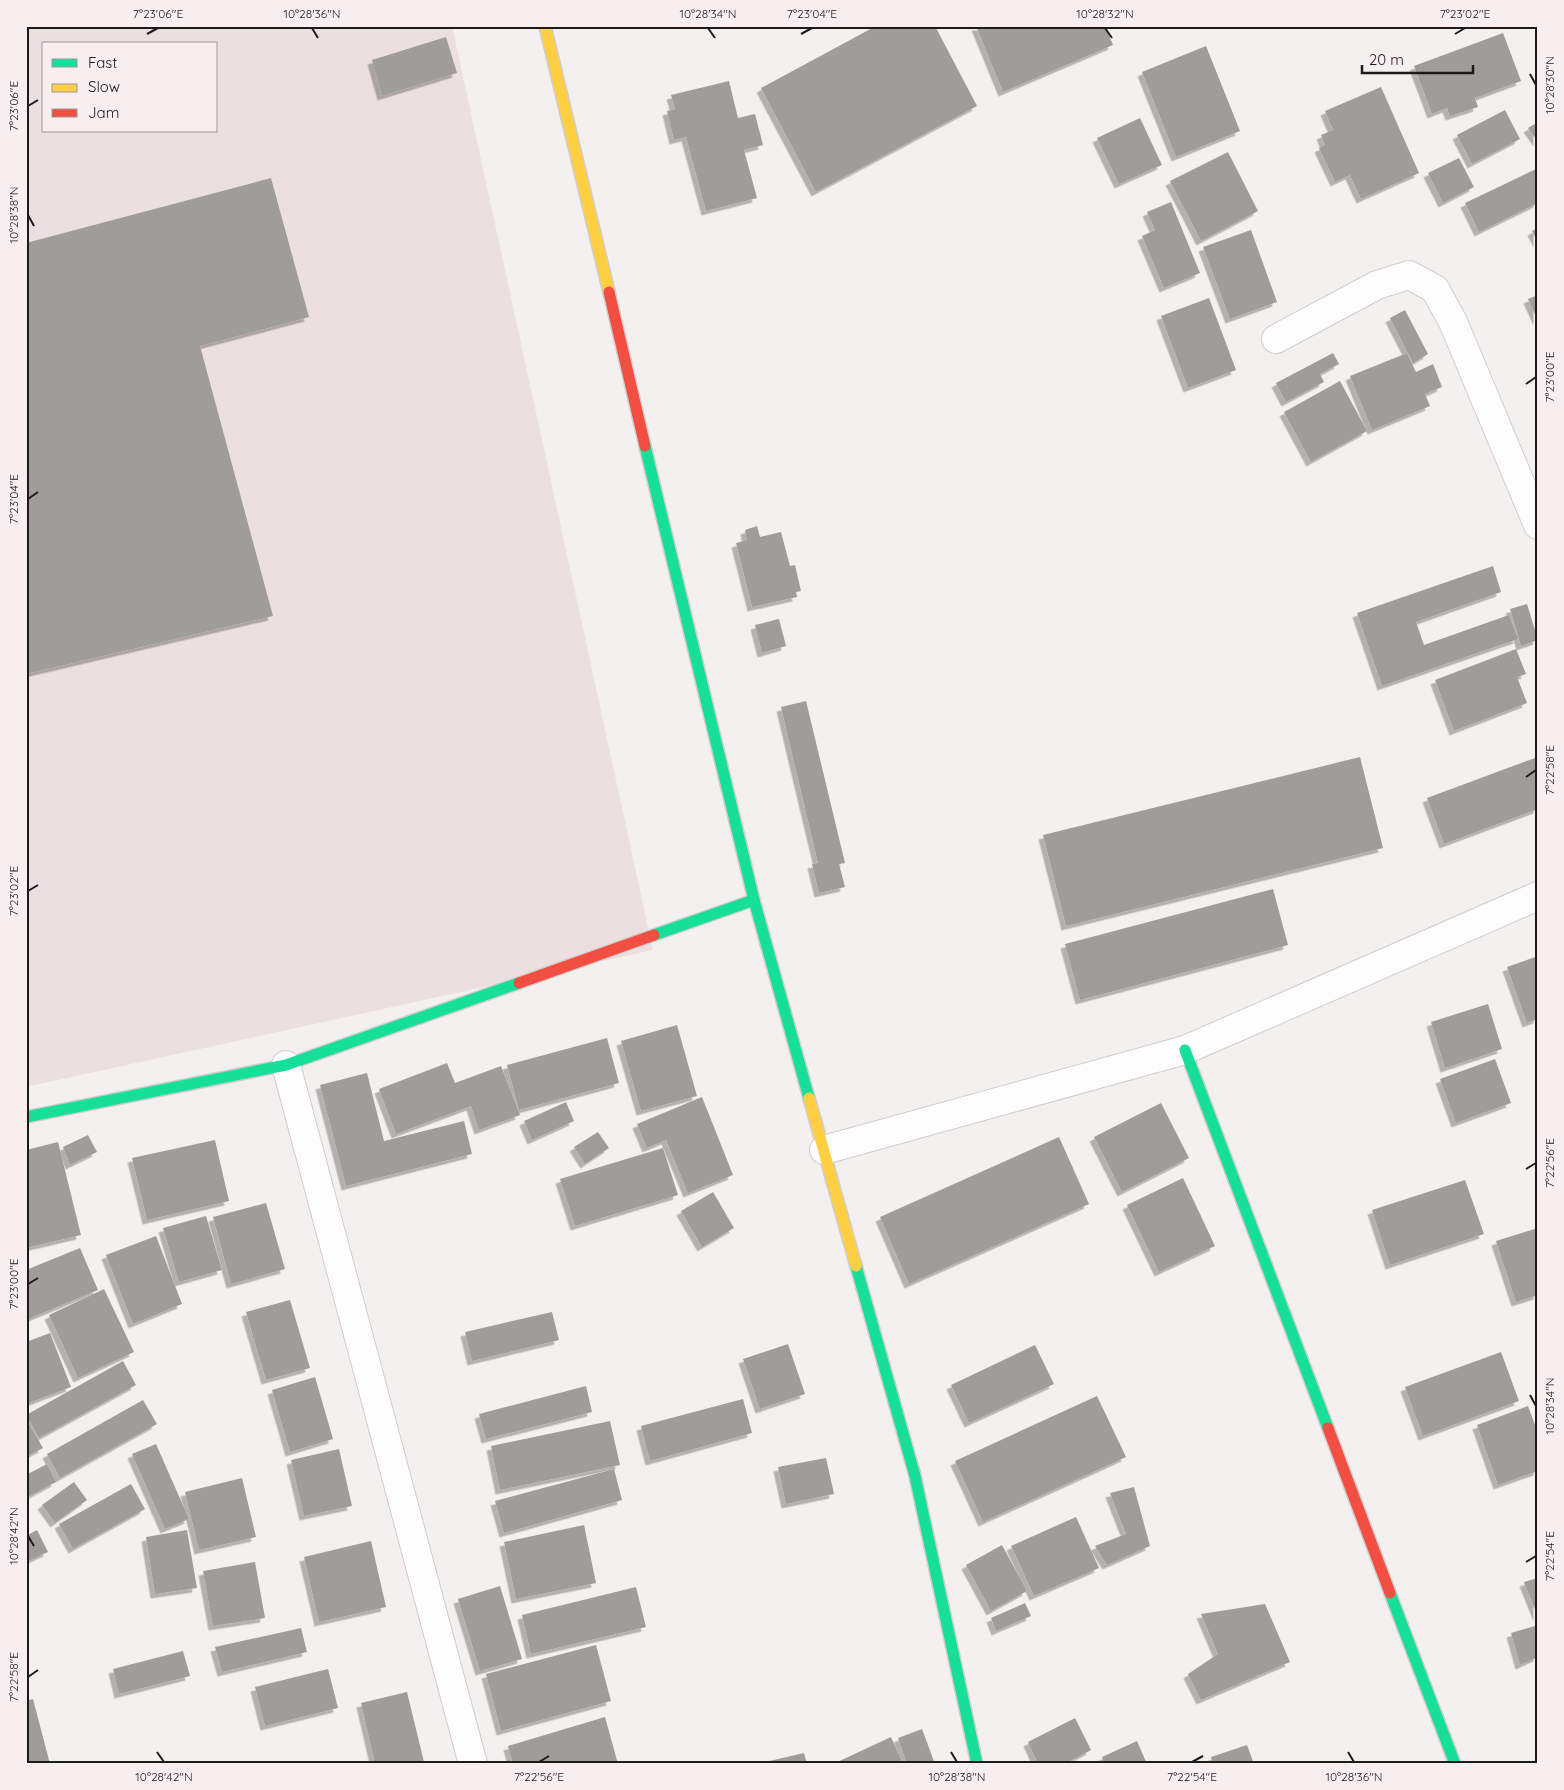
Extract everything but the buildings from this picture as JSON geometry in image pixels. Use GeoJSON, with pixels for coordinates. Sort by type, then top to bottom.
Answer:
{"type":"FeatureCollection","features":[{"type":"Feature","properties":{"kind":"street"},"geometry":{"type":"LineString","coordinates":[[545,26],[754,900],[915,1476],[977,1764]]}},
{"type":"Feature","properties":{"kind":"street"},"geometry":{"type":"LineString","coordinates":[[1276,339],[1377,285],[1409,275],[1435,289],[1453,322],[1538,525]]}},
{"type":"Feature","properties":{"kind":"street"},"geometry":{"type":"LineString","coordinates":[[824,1150],[1185,1050],[1538,896]]}},
{"type":"Feature","properties":{"kind":"street"},"geometry":{"type":"LineString","coordinates":[[26,1117],[286,1065],[754,900]]}},
{"type":"Feature","properties":{"kind":"street"},"geometry":{"type":"LineString","coordinates":[[1185,1050],[1455,1764]]}},
{"type":"Feature","properties":{"kind":"street"},"geometry":{"type":"LineString","coordinates":[[286,1065],[473,1764]]}},
{"type":"Feature","properties":{"kind":"shaded area"},"geometry":{"type":"Polygon","coordinates":[[[26,26],[452,26],[653,950],[26,1087],[26,26]]]}},
{"type":"Feature","properties":{"kind":"traffic: fast"},"geometry":{"type":"LineString","coordinates":[[645,446],[754,900],[809,1098]]}},
{"type":"Feature","properties":{"kind":"traffic: fast"},"geometry":{"type":"LineString","coordinates":[[654,935],[754,900]]}},
{"type":"Feature","properties":{"kind":"traffic: fast"},"geometry":{"type":"LineString","coordinates":[[26,1117],[286,1065],[519,983]]}},
{"type":"Feature","properties":{"kind":"traffic: fast"},"geometry":{"type":"LineString","coordinates":[[1185,1050],[1328,1428]]}},
{"type":"Feature","properties":{"kind":"traffic: fast"},"geometry":{"type":"LineString","coordinates":[[856,1266],[915,1476],[977,1764]]}},
{"type":"Feature","properties":{"kind":"traffic: fast"},"geometry":{"type":"LineString","coordinates":[[1390,1593],[1455,1764]]}},
{"type":"Feature","properties":{"kind":"traffic: slow"},"geometry":{"type":"LineString","coordinates":[[545,26],[609,292]]}},
{"type":"Feature","properties":{"kind":"traffic: slow"},"geometry":{"type":"LineString","coordinates":[[809,1098],[856,1266]]}},
{"type":"Feature","properties":{"kind":"traffic: jam"},"geometry":{"type":"LineString","coordinates":[[609,292],[645,446]]}},
{"type":"Feature","properties":{"kind":"traffic: jam"},"geometry":{"type":"LineString","coordinates":[[519,983],[654,935]]}},
{"type":"Feature","properties":{"kind":"traffic: jam"},"geometry":{"type":"LineString","coordinates":[[1328,1428],[1390,1593]]}}]}
